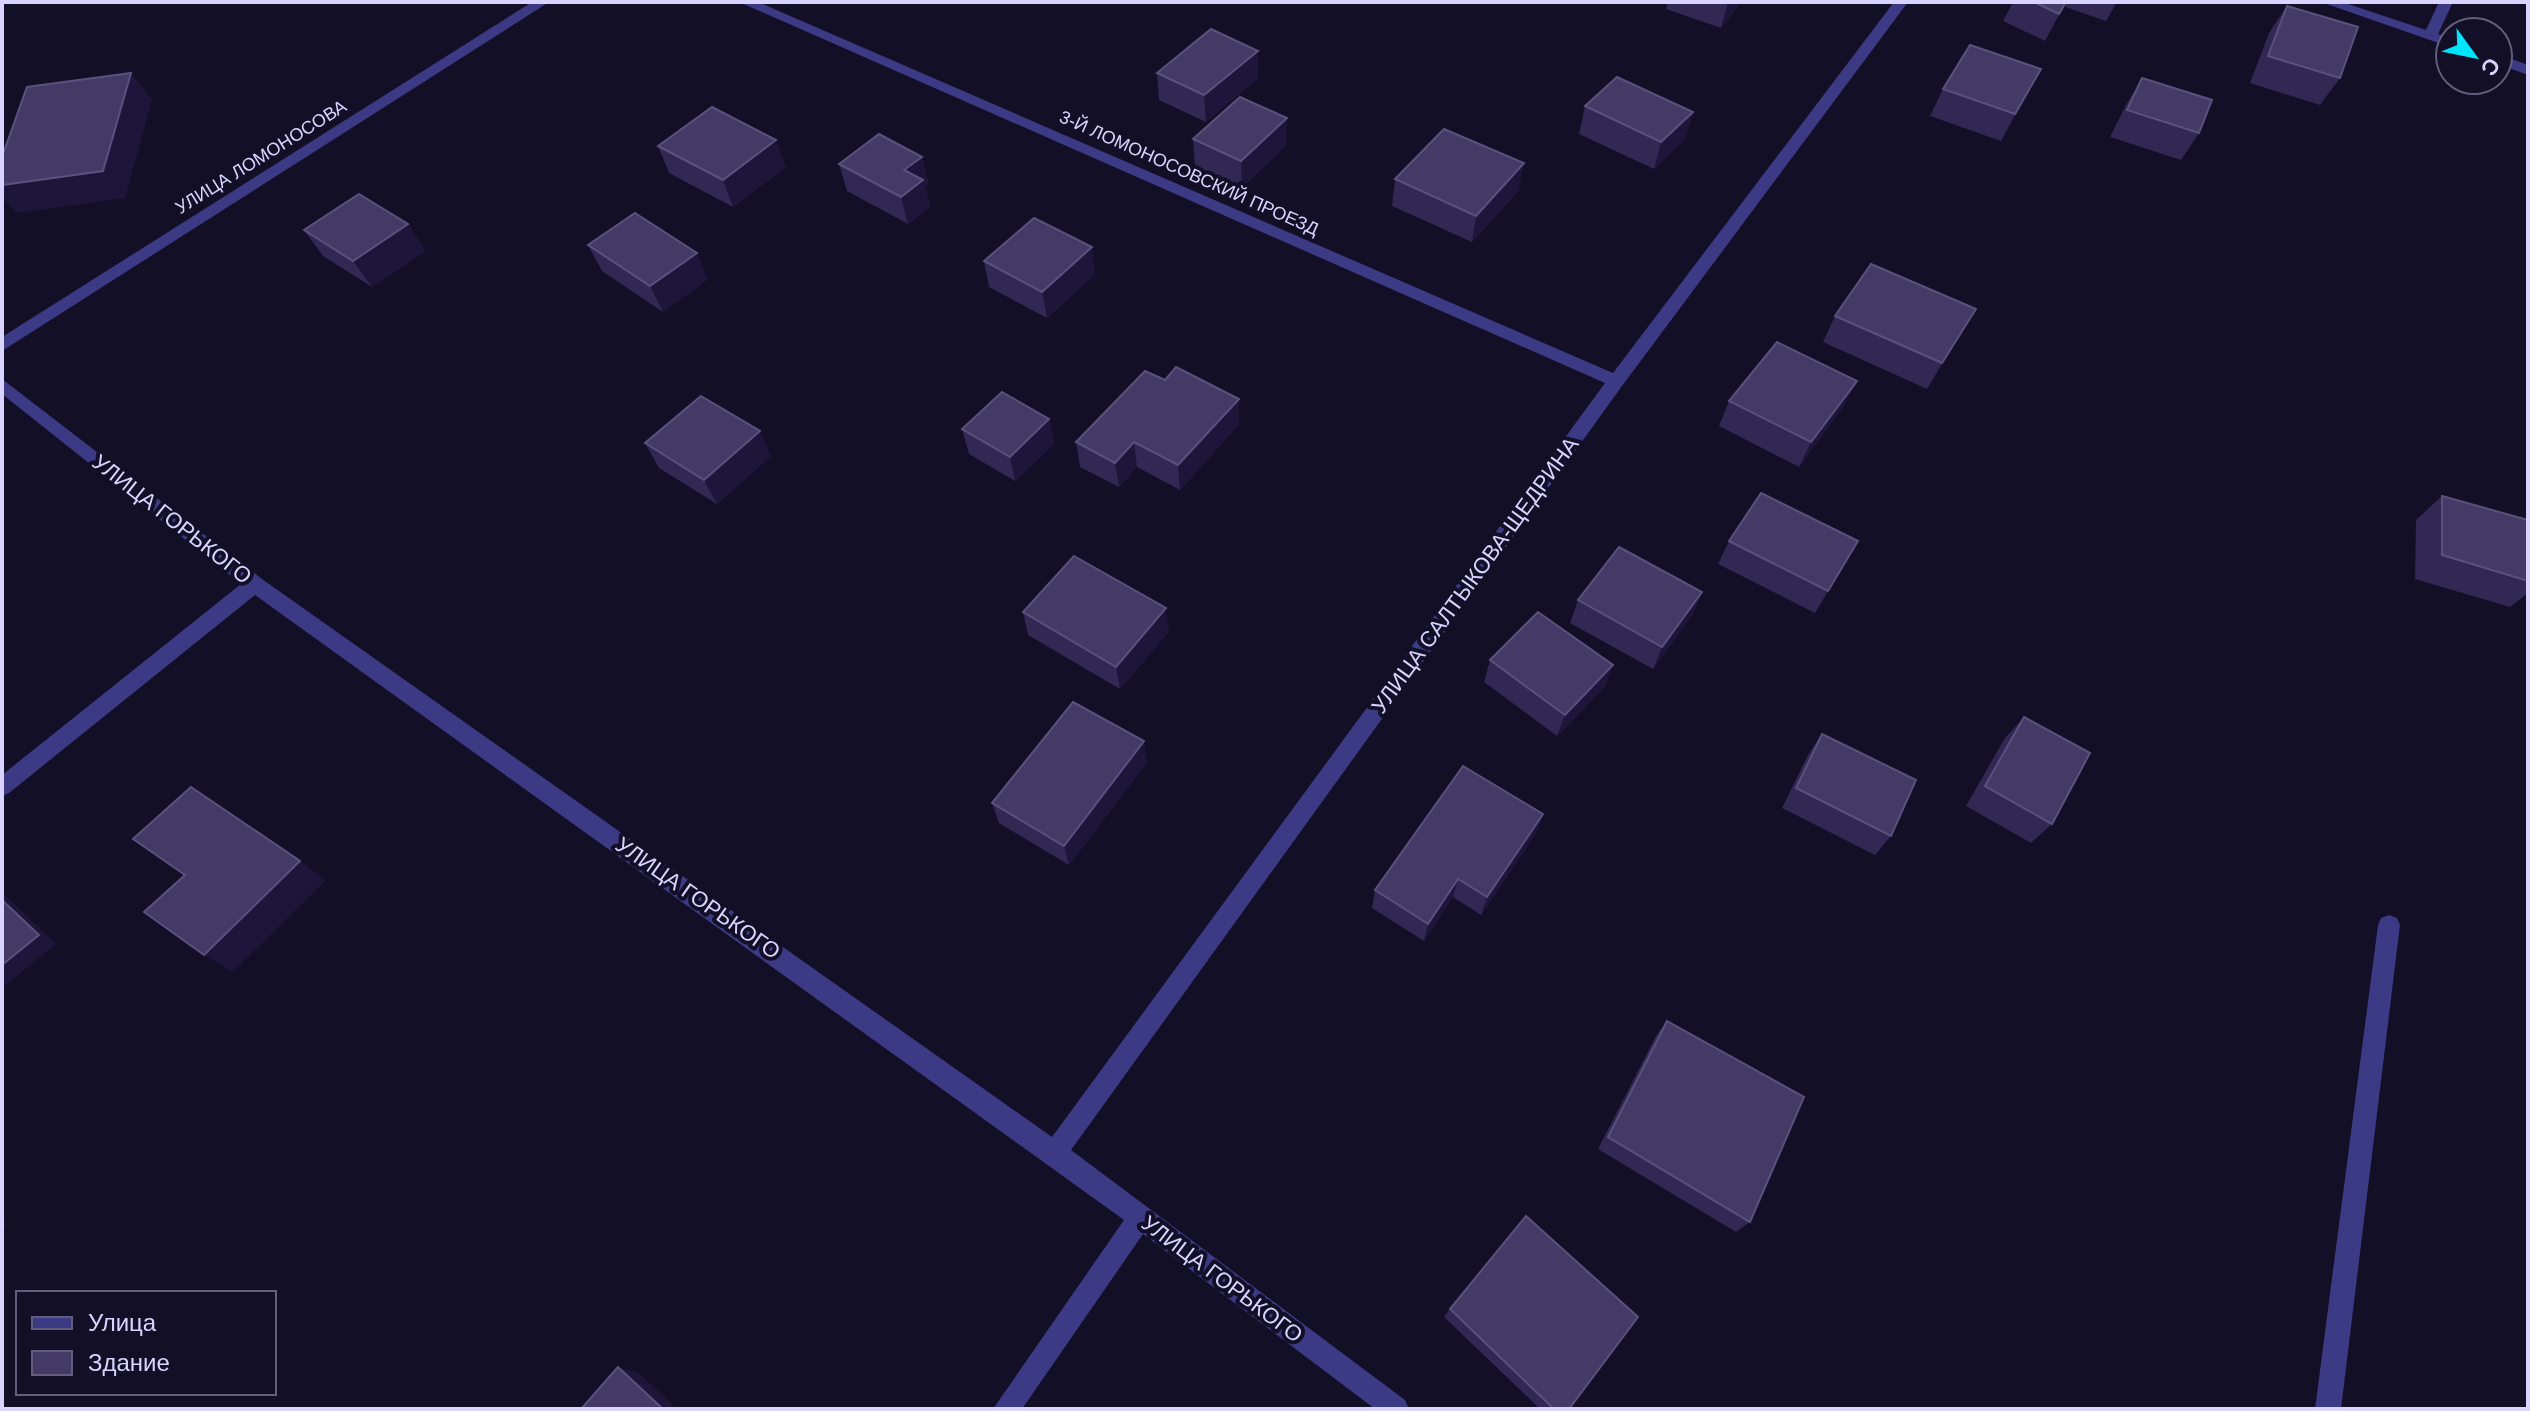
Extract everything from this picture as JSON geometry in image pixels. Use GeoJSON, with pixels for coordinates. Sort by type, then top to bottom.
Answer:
{"type":"FeatureCollection","features":[{"type":"Feature","properties":{"kind":"street","name":"УЛИЦА ЛОМОНОСОВА"},"geometry":{"type":"LineString","coordinates":[[2,345],[542,2]]}},
{"type":"Feature","properties":{"kind":"street","name":"3-Й ЛОМОНОСОВСКИЙ ПРОЕЗД"},"geometry":{"type":"LineString","coordinates":[[746,2],[1616,381]]}},
{"type":"Feature","properties":{"kind":"street","name":"УЛИЦА САЛТЫКОВА-ЩЕДРИНА"},"geometry":{"type":"LineString","coordinates":[[1055,1153],[1616,381],[1901,2]]}},
{"type":"Feature","properties":{"kind":"street"},"geometry":{"type":"LineString","coordinates":[[2328,2],[2434,37]]}},
{"type":"Feature","properties":{"kind":"street"},"geometry":{"type":"LineString","coordinates":[[2430,36],[2446,2]]}},
{"type":"Feature","properties":{"kind":"street","name":"УЛИЦА ГОРЬКОГО"},"geometry":{"type":"LineString","coordinates":[[2,385],[255,584],[1055,1153],[1396,1409]]}},
{"type":"Feature","properties":{"kind":"street"},"geometry":{"type":"LineString","coordinates":[[2,787],[255,584]]}},
{"type":"Feature","properties":{"kind":"street"},"geometry":{"type":"LineString","coordinates":[[2328,1409],[2389,925]]}},
{"type":"Feature","properties":{"kind":"street"},"geometry":{"type":"LineString","coordinates":[[1006,1409],[1140,1218]]}},
{"type":"Feature","properties":{"kind":"building"},"geometry":{"type":"Polygon","coordinates":[[[2034,2],[2066,2],[2059,14],[2034,2]]]}},
{"type":"Feature","properties":{"kind":"building"},"geometry":{"type":"Polygon","coordinates":[[[2287,6],[2358,27],[2340,78],[2268,56],[2287,6]]]}},
{"type":"Feature","properties":{"kind":"building"},"geometry":{"type":"Polygon","coordinates":[[[1211,29],[1258,51],[1204,95],[1157,73],[1211,29]]]}},
{"type":"Feature","properties":{"kind":"building"},"geometry":{"type":"Polygon","coordinates":[[[1970,45],[2041,69],[2015,114],[1943,89],[1970,45]]]}},
{"type":"Feature","properties":{"kind":"building"},"geometry":{"type":"Polygon","coordinates":[[[131,73],[103,171],[2,185],[2,157],[27,87],[131,73]]]}},
{"type":"Feature","properties":{"kind":"building"},"geometry":{"type":"Polygon","coordinates":[[[1617,77],[1693,112],[1661,142],[1585,106],[1617,77]]]}},
{"type":"Feature","properties":{"kind":"building"},"geometry":{"type":"Polygon","coordinates":[[[2142,78],[2212,100],[2199,133],[2127,110],[2142,78]]]}},
{"type":"Feature","properties":{"kind":"building"},"geometry":{"type":"Polygon","coordinates":[[[1240,97],[1287,118],[1241,161],[1193,139],[1240,97]]]}},
{"type":"Feature","properties":{"kind":"building"},"geometry":{"type":"Polygon","coordinates":[[[712,107],[776,140],[723,180],[658,146],[712,107]]]}},
{"type":"Feature","properties":{"kind":"building"},"geometry":{"type":"Polygon","coordinates":[[[1444,129],[1524,163],[1476,216],[1395,179],[1444,129]]]}},
{"type":"Feature","properties":{"kind":"building"},"geometry":{"type":"Polygon","coordinates":[[[879,134],[922,157],[904,170],[923,180],[901,197],[839,164],[879,134]]]}},
{"type":"Feature","properties":{"kind":"building"},"geometry":{"type":"Polygon","coordinates":[[[359,194],[408,224],[353,261],[304,230],[359,194]]]}},
{"type":"Feature","properties":{"kind":"building"},"geometry":{"type":"Polygon","coordinates":[[[635,213],[697,253],[650,286],[588,245],[635,213]]]}},
{"type":"Feature","properties":{"kind":"building"},"geometry":{"type":"Polygon","coordinates":[[[1034,218],[1092,247],[1042,292],[984,261],[1034,218]]]}},
{"type":"Feature","properties":{"kind":"building"},"geometry":{"type":"Polygon","coordinates":[[[1871,264],[1976,309],[1942,363],[1835,316],[1871,264]]]}},
{"type":"Feature","properties":{"kind":"building"},"geometry":{"type":"Polygon","coordinates":[[[1777,342],[1857,381],[1811,442],[1729,401],[1777,342]]]}},
{"type":"Feature","properties":{"kind":"building"},"geometry":{"type":"Polygon","coordinates":[[[1176,367],[1239,399],[1178,465],[1134,442],[1115,463],[1076,442],[1145,371],[1165,380],[1176,367]]]}},
{"type":"Feature","properties":{"kind":"building"},"geometry":{"type":"Polygon","coordinates":[[[1002,392],[1049,419],[1010,457],[962,429],[1002,392]]]}},
{"type":"Feature","properties":{"kind":"building"},"geometry":{"type":"Polygon","coordinates":[[[701,396],[760,431],[704,480],[645,443],[701,396]]]}},
{"type":"Feature","properties":{"kind":"building"},"geometry":{"type":"Polygon","coordinates":[[[1761,493],[1858,541],[1828,591],[1729,541],[1761,493]]]}},
{"type":"Feature","properties":{"kind":"building"},"geometry":{"type":"Polygon","coordinates":[[[2442,496],[2528,520],[2528,581],[2442,555],[2442,496]]]}},
{"type":"Feature","properties":{"kind":"building"},"geometry":{"type":"Polygon","coordinates":[[[1619,547],[1702,592],[1662,647],[1578,600],[1619,547]]]}},
{"type":"Feature","properties":{"kind":"building"},"geometry":{"type":"Polygon","coordinates":[[[1074,556],[1166,608],[1116,667],[1023,612],[1074,556]]]}},
{"type":"Feature","properties":{"kind":"building"},"geometry":{"type":"Polygon","coordinates":[[[1538,612],[1613,665],[1565,715],[1490,660],[1538,612]]]}},
{"type":"Feature","properties":{"kind":"building"},"geometry":{"type":"Polygon","coordinates":[[[1073,702],[1144,741],[1064,846],[992,803],[1073,702]]]}},
{"type":"Feature","properties":{"kind":"building"},"geometry":{"type":"Polygon","coordinates":[[[2024,717],[2090,753],[2052,824],[1985,786],[2024,717]]]}},
{"type":"Feature","properties":{"kind":"building"},"geometry":{"type":"Polygon","coordinates":[[[1822,734],[1916,780],[1891,836],[1796,788],[1822,734]]]}},
{"type":"Feature","properties":{"kind":"building"},"geometry":{"type":"Polygon","coordinates":[[[1463,766],[1543,814],[1487,897],[1458,879],[1428,924],[1375,890],[1463,766]]]}},
{"type":"Feature","properties":{"kind":"building"},"geometry":{"type":"Polygon","coordinates":[[[191,787],[300,861],[204,955],[144,912],[185,875],[133,839],[191,787]]]}},
{"type":"Feature","properties":{"kind":"building"},"geometry":{"type":"Polygon","coordinates":[[[2,900],[39,935],[2,965],[2,900]]]}},
{"type":"Feature","properties":{"kind":"building"},"geometry":{"type":"Polygon","coordinates":[[[1667,1021],[1804,1097],[1750,1222],[1608,1137],[1667,1021]]]}},
{"type":"Feature","properties":{"kind":"building"},"geometry":{"type":"Polygon","coordinates":[[[1526,1216],[1638,1317],[1569,1409],[1554,1409],[1450,1309],[1526,1216]]]}},
{"type":"Feature","properties":{"kind":"building"},"geometry":{"type":"Polygon","coordinates":[[[618,1367],[663,1409],[581,1409],[618,1367]]]}}]}
